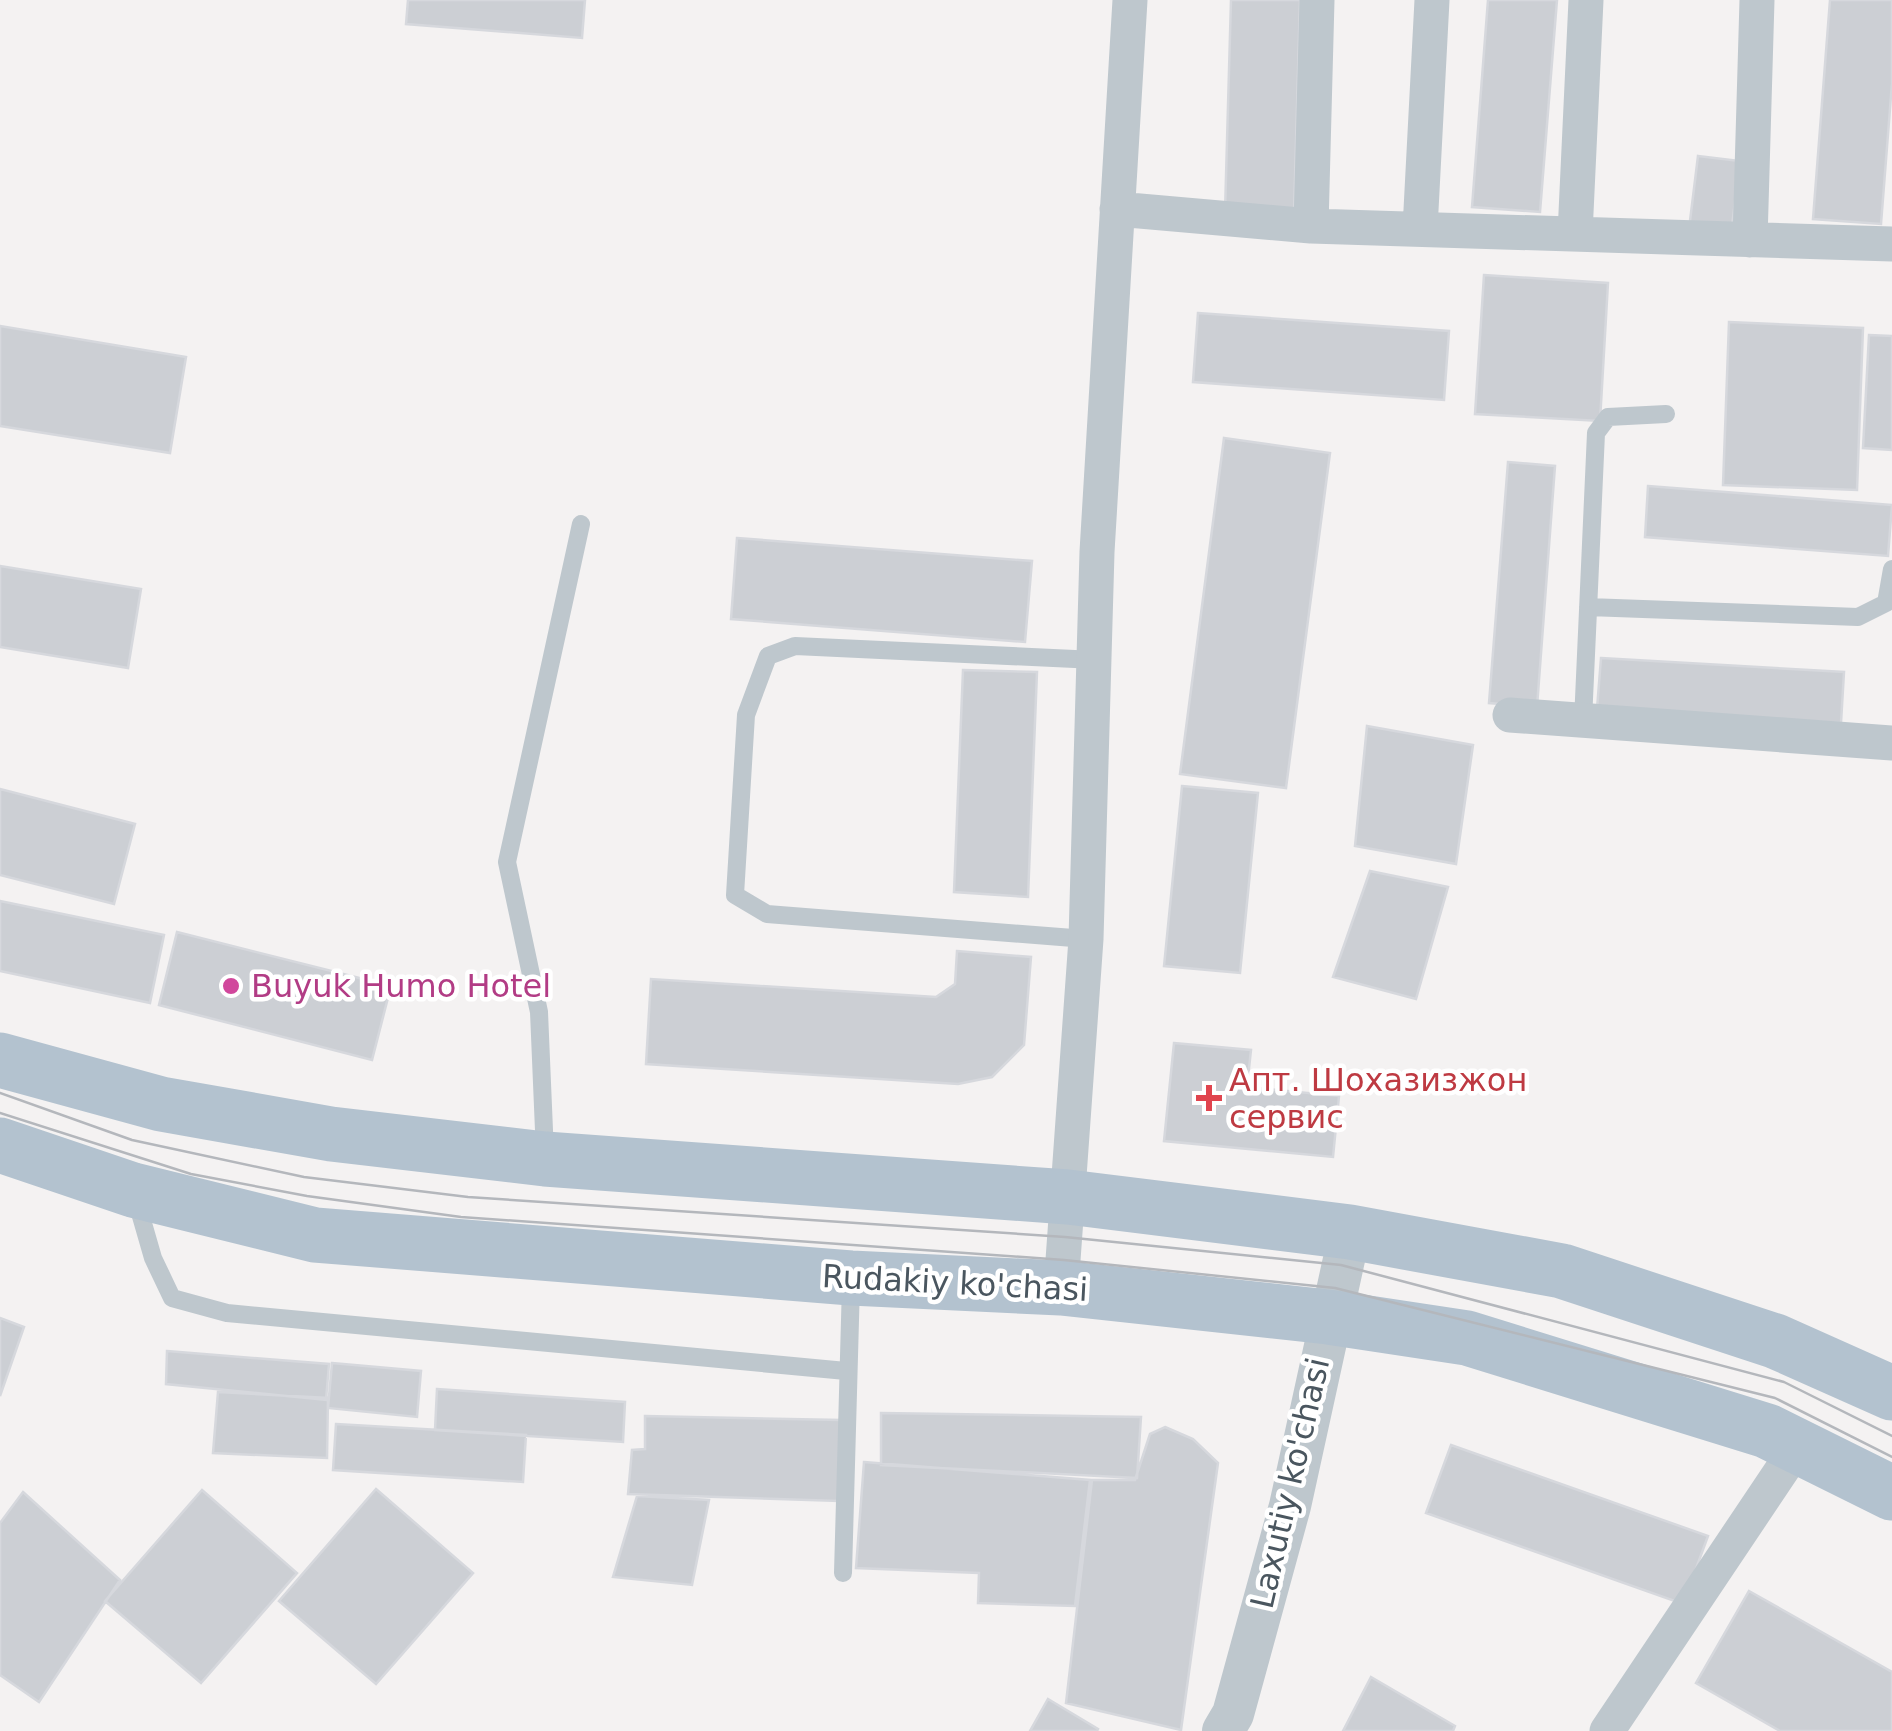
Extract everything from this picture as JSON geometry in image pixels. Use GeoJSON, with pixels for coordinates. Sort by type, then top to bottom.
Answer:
{"type":"FeatureCollection","features":[{"type":"Feature","properties":{"kind":"main road"},"geometry":{"type":"LineString","coordinates":[[0,1060],[160,1104],[331,1134],[545,1159],[1068,1198],[1350,1232],[1562,1271],[1776,1340],[1892,1393]]}},
{"type":"Feature","properties":{"kind":"main road","name":"Rudakiy ko'chasi"},"geometry":{"type":"LineString","coordinates":[[0,1146],[133,1190],[315,1234],[851,1278],[1062,1288],[1328,1317],[1467,1338],[1767,1431],[1892,1493]]}},
{"type":"Feature","properties":{"kind":"street"},"geometry":{"type":"LineString","coordinates":[[1062,1288],[1086,939],[1098,552],[1130,0]]}},
{"type":"Feature","properties":{"kind":"street"},"geometry":{"type":"LineString","coordinates":[[1311,226],[1317,0]]}},
{"type":"Feature","properties":{"kind":"street"},"geometry":{"type":"LineString","coordinates":[[1420,230],[1432,0]]}},
{"type":"Feature","properties":{"kind":"street"},"geometry":{"type":"LineString","coordinates":[[1575,234],[1586,0]]}},
{"type":"Feature","properties":{"kind":"street"},"geometry":{"type":"LineString","coordinates":[[1750,240],[1758,0]]}},
{"type":"Feature","properties":{"kind":"street"},"geometry":{"type":"LineString","coordinates":[[1116,210],[1311,226],[1892,244]]}},
{"type":"Feature","properties":{"kind":"street"},"geometry":{"type":"LineString","coordinates":[[1510,715],[1892,743]]}},
{"type":"Feature","properties":{"kind":"street","name":"Laxutiy ko'chasi"},"geometry":{"type":"LineString","coordinates":[[1223,1731],[1232,1714],[1290,1506],[1328,1317],[1350,1232]]}},
{"type":"Feature","properties":{"kind":"street"},"geometry":{"type":"LineString","coordinates":[[1606,1731],[1798,1446]]}},
{"type":"Feature","properties":{"kind":"lane"},"geometry":{"type":"LineString","coordinates":[[1584,720],[1596,432],[1608,417],[1666,414]]}},
{"type":"Feature","properties":{"kind":"lane"},"geometry":{"type":"LineString","coordinates":[[545,1159],[539,1012],[507,862],[582,524]]}},
{"type":"Feature","properties":{"kind":"lane"},"geometry":{"type":"LineString","coordinates":[[1588,607],[1858,618],[1886,603],[1892,569]]}},
{"type":"Feature","properties":{"kind":"lane"},"geometry":{"type":"LineString","coordinates":[[1086,939],[767,914],[735,896],[746,715],[768,656],[795,646],[1097,660]]}},
{"type":"Feature","properties":{"kind":"lane"},"geometry":{"type":"LineString","coordinates":[[133,1190],[153,1258],[172,1298],[228,1314],[846,1370]]}},
{"type":"Feature","properties":{"kind":"lane"},"geometry":{"type":"LineString","coordinates":[[842,1572],[851,1278]]}},
{"type":"Feature","properties":{"kind":"building"},"geometry":{"type":"Polygon","coordinates":[[[408,0],[585,0],[582,38],[406,24],[408,0]]]}},
{"type":"Feature","properties":{"kind":"building"},"geometry":{"type":"Polygon","coordinates":[[[1231,0],[1300,0],[1294,214],[1225,212],[1231,0]]]}},
{"type":"Feature","properties":{"kind":"building"},"geometry":{"type":"Polygon","coordinates":[[[1488,0],[1557,0],[1540,212],[1472,207],[1488,0]]]}},
{"type":"Feature","properties":{"kind":"building"},"geometry":{"type":"Polygon","coordinates":[[[1830,0],[1892,0],[1892,83],[1881,224],[1813,219],[1830,0]]]}},
{"type":"Feature","properties":{"kind":"building"},"geometry":{"type":"Polygon","coordinates":[[[1698,156],[1740,161],[1731,234],[1689,229],[1698,156]]]}},
{"type":"Feature","properties":{"kind":"building"},"geometry":{"type":"Polygon","coordinates":[[[1484,275],[1608,283],[1600,421],[1475,414],[1484,275]]]}},
{"type":"Feature","properties":{"kind":"building"},"geometry":{"type":"Polygon","coordinates":[[[1198,313],[1449,331],[1444,400],[1193,382],[1198,313]]]}},
{"type":"Feature","properties":{"kind":"building"},"geometry":{"type":"Polygon","coordinates":[[[1729,322],[1863,328],[1857,490],[1723,485],[1729,322]]]}},
{"type":"Feature","properties":{"kind":"building"},"geometry":{"type":"Polygon","coordinates":[[[0,326],[186,357],[170,453],[0,426],[0,326]]]}},
{"type":"Feature","properties":{"kind":"building"},"geometry":{"type":"Polygon","coordinates":[[[1869,335],[1892,336],[1892,450],[1863,448],[1869,335]]]}},
{"type":"Feature","properties":{"kind":"building"},"geometry":{"type":"Polygon","coordinates":[[[1224,438],[1330,453],[1286,788],[1180,774],[1224,438]]]}},
{"type":"Feature","properties":{"kind":"building"},"geometry":{"type":"Polygon","coordinates":[[[1508,462],[1555,466],[1537,707],[1489,703],[1508,462]]]}},
{"type":"Feature","properties":{"kind":"building"},"geometry":{"type":"Polygon","coordinates":[[[1648,486],[1892,505],[1888,556],[1645,537],[1648,486]]]}},
{"type":"Feature","properties":{"kind":"building"},"geometry":{"type":"Polygon","coordinates":[[[737,538],[1032,561],[1025,642],[731,619],[737,538]]]}},
{"type":"Feature","properties":{"kind":"building"},"geometry":{"type":"Polygon","coordinates":[[[0,566],[141,589],[128,668],[0,647],[0,566]]]}},
{"type":"Feature","properties":{"kind":"building"},"geometry":{"type":"Polygon","coordinates":[[[1601,658],[1844,672],[1841,723],[1597,709],[1601,658]]]}},
{"type":"Feature","properties":{"kind":"building"},"geometry":{"type":"Polygon","coordinates":[[[963,670],[1037,672],[1028,897],[954,892],[963,670]]]}},
{"type":"Feature","properties":{"kind":"building"},"geometry":{"type":"Polygon","coordinates":[[[1367,726],[1473,745],[1456,864],[1355,846],[1367,726]]]}},
{"type":"Feature","properties":{"kind":"building"},"geometry":{"type":"Polygon","coordinates":[[[1182,786],[1258,793],[1240,973],[1164,966],[1182,786]]]}},
{"type":"Feature","properties":{"kind":"building"},"geometry":{"type":"Polygon","coordinates":[[[0,789],[135,824],[114,904],[0,875],[0,789]]]}},
{"type":"Feature","properties":{"kind":"building"},"geometry":{"type":"Polygon","coordinates":[[[1370,871],[1448,887],[1416,999],[1333,977],[1370,871]]]}},
{"type":"Feature","properties":{"kind":"building"},"geometry":{"type":"Polygon","coordinates":[[[0,901],[164,935],[150,1003],[0,971],[0,901]]]}},
{"type":"Feature","properties":{"kind":"building"},"geometry":{"type":"Polygon","coordinates":[[[177,932],[391,986],[372,1060],[159,1005],[177,932]]]}},
{"type":"Feature","properties":{"kind":"building"},"geometry":{"type":"Polygon","coordinates":[[[957,951],[1031,957],[1024,1045],[992,1077],[958,1084],[646,1064],[651,979],[936,997],[955,984],[957,951]]]}},
{"type":"Feature","properties":{"kind":"building"},"geometry":{"type":"Polygon","coordinates":[[[1174,1043],[1251,1050],[1247,1087],[1339,1096],[1333,1157],[1164,1141],[1174,1043]]]}},
{"type":"Feature","properties":{"kind":"building"},"geometry":{"type":"Polygon","coordinates":[[[0,1318],[24,1327],[0,1396],[0,1318]]]}},
{"type":"Feature","properties":{"kind":"building"},"geometry":{"type":"Polygon","coordinates":[[[167,1351],[329,1364],[326,1400],[166,1384],[167,1351]]]}},
{"type":"Feature","properties":{"kind":"building"},"geometry":{"type":"Polygon","coordinates":[[[332,1363],[421,1371],[417,1417],[328,1408],[332,1363]]]}},
{"type":"Feature","properties":{"kind":"building"},"geometry":{"type":"Polygon","coordinates":[[[437,1389],[625,1402],[623,1442],[435,1430],[437,1389]]]}},
{"type":"Feature","properties":{"kind":"building"},"geometry":{"type":"Polygon","coordinates":[[[218,1392],[328,1398],[327,1458],[213,1453],[218,1392]]]}},
{"type":"Feature","properties":{"kind":"building"},"geometry":{"type":"Polygon","coordinates":[[[881,1413],[1141,1417],[1137,1478],[881,1465],[881,1413]]]}},
{"type":"Feature","properties":{"kind":"building"},"geometry":{"type":"Polygon","coordinates":[[[645,1416],[841,1420],[839,1501],[628,1494],[632,1450],[645,1449],[645,1416]]]}},
{"type":"Feature","properties":{"kind":"building"},"geometry":{"type":"Polygon","coordinates":[[[336,1424],[526,1435],[523,1482],[333,1470],[336,1424]]]}},
{"type":"Feature","properties":{"kind":"building"},"geometry":{"type":"Polygon","coordinates":[[[1165,1427],[1193,1439],[1218,1463],[1181,1730],[1066,1703],[1092,1480],[1135,1480],[1150,1434],[1165,1427]]]}},
{"type":"Feature","properties":{"kind":"building"},"geometry":{"type":"Polygon","coordinates":[[[1451,1445],[1708,1536],[1683,1604],[1426,1513],[1451,1445]]]}},
{"type":"Feature","properties":{"kind":"building"},"geometry":{"type":"Polygon","coordinates":[[[864,1462],[1090,1480],[1075,1606],[978,1603],[979,1573],[856,1568],[864,1462]]]}},
{"type":"Feature","properties":{"kind":"building"},"geometry":{"type":"Polygon","coordinates":[[[376,1489],[473,1573],[376,1684],[279,1601],[376,1489]]]}},
{"type":"Feature","properties":{"kind":"building"},"geometry":{"type":"Polygon","coordinates":[[[202,1490],[297,1573],[201,1683],[105,1601],[202,1490]]]}},
{"type":"Feature","properties":{"kind":"building"},"geometry":{"type":"Polygon","coordinates":[[[23,1492],[120,1580],[39,1702],[0,1675],[0,1523],[23,1492]]]}},
{"type":"Feature","properties":{"kind":"building"},"geometry":{"type":"Polygon","coordinates":[[[637,1496],[709,1500],[692,1585],[613,1577],[637,1496]]]}},
{"type":"Feature","properties":{"kind":"building"},"geometry":{"type":"Polygon","coordinates":[[[1749,1591],[1892,1672],[1892,1731],[1780,1731],[1696,1683],[1749,1591]]]}},
{"type":"Feature","properties":{"kind":"building"},"geometry":{"type":"Polygon","coordinates":[[[1371,1677],[1455,1726],[1453,1731],[1343,1731],[1371,1677]]]}},
{"type":"Feature","properties":{"kind":"building"},"geometry":{"type":"Polygon","coordinates":[[[1048,1699],[1098,1729],[1097,1731],[1030,1731],[1048,1699]]]}},
{"type":"Feature","properties":{"kind":"tram line"},"geometry":{"type":"LineString","coordinates":[[0,1093],[132,1140],[304,1177],[468,1197],[1065,1237],[1341,1265],[1784,1382],[1892,1436]]}},
{"type":"Feature","properties":{"kind":"tram line"},"geometry":{"type":"LineString","coordinates":[[0,1113],[191,1174],[307,1196],[461,1217],[1064,1260],[1335,1288],[1775,1398],[1892,1457]]}},
{"type":"Feature","properties":{"kind":"place","name":"Buyuk Humo Hotel"},"geometry":{"type":"Point","coordinates":[231,986]}},
{"type":"Feature","properties":{"kind":"place","name":"Апт. Шохазизжон сервис"},"geometry":{"type":"Point","coordinates":[1209,1098]}}]}
